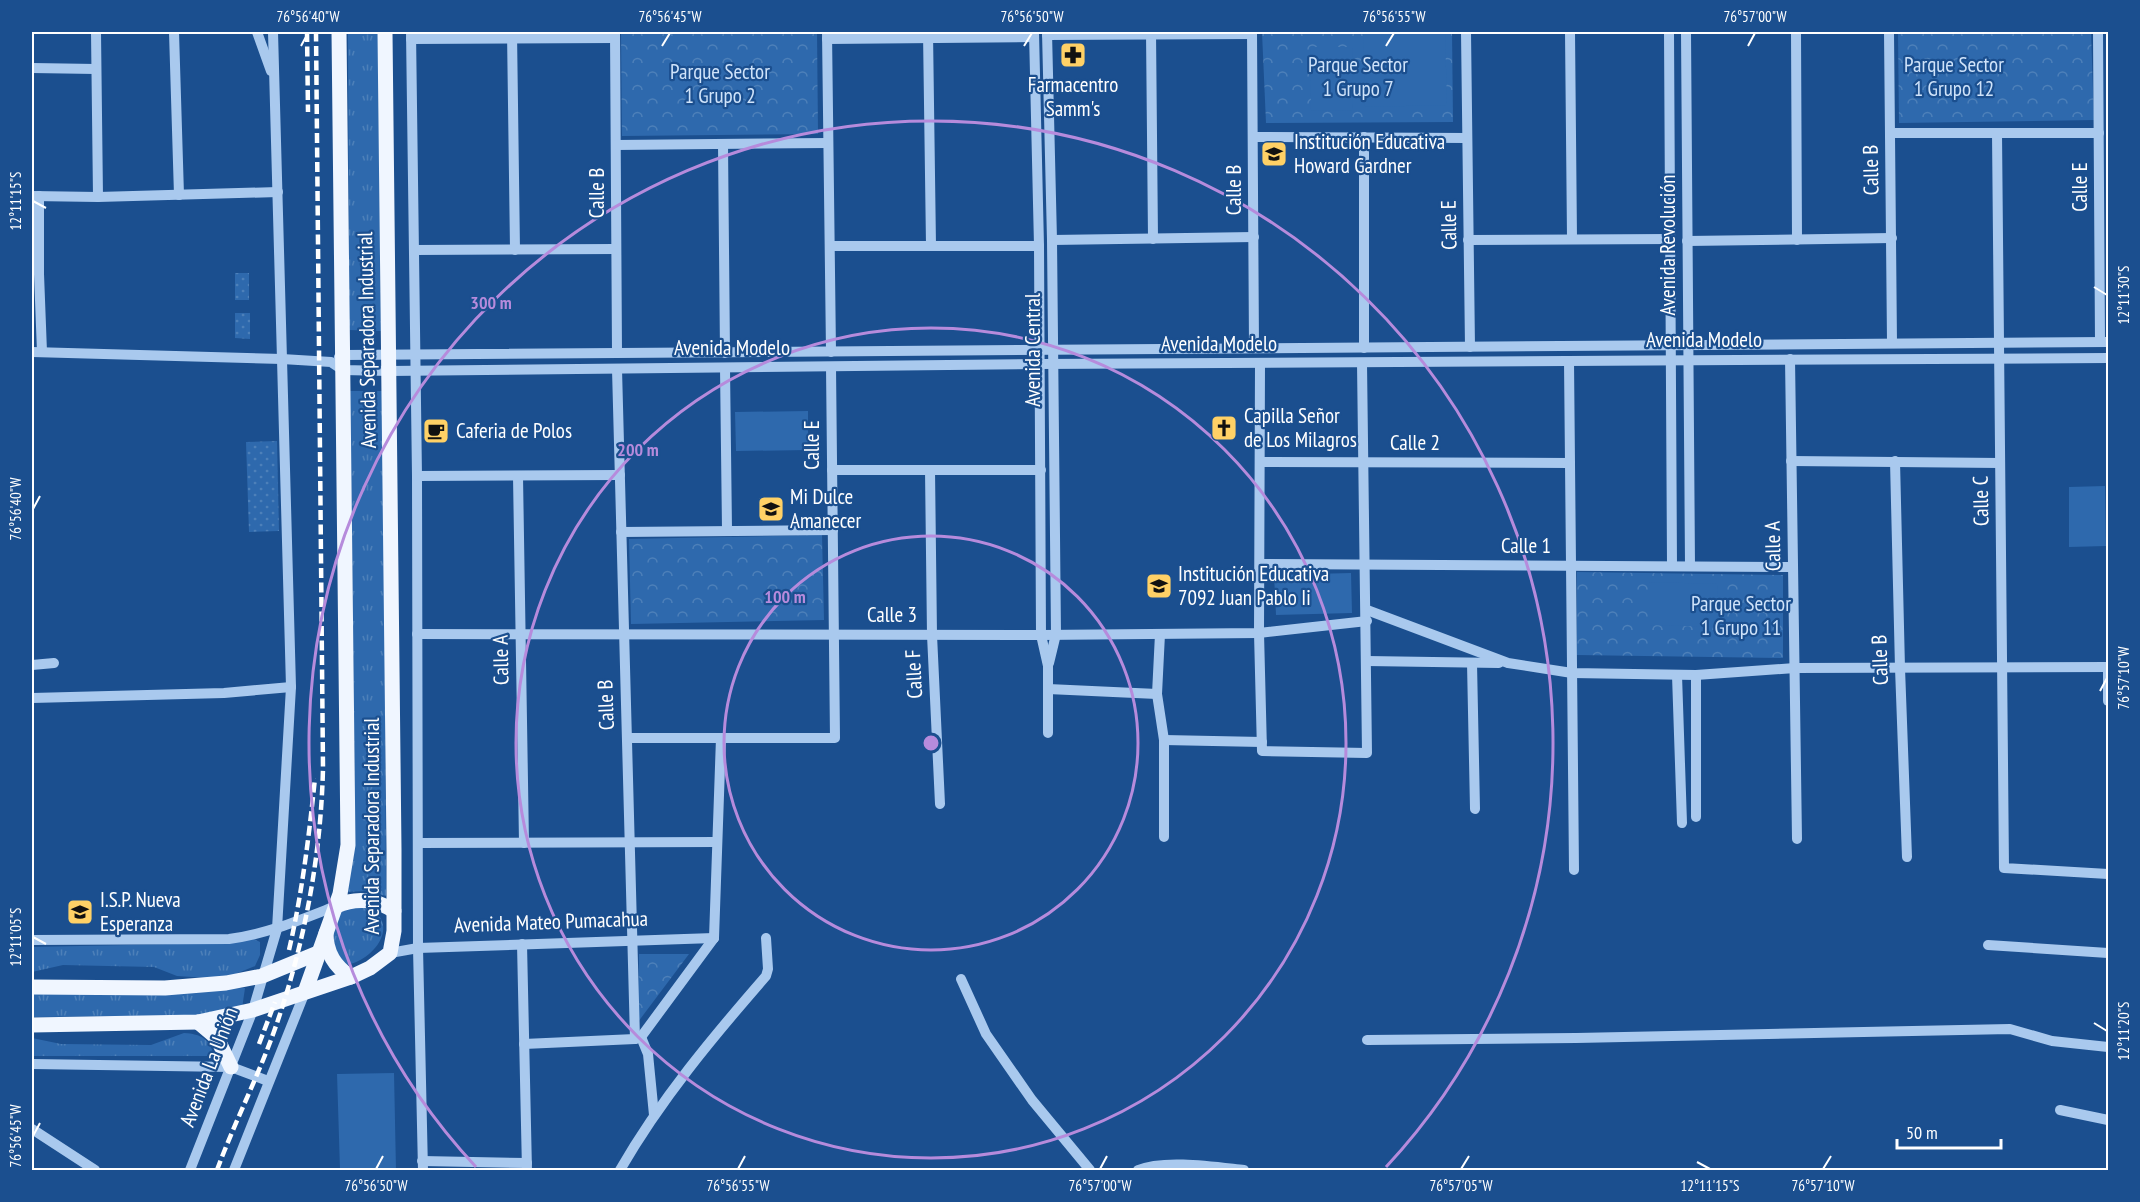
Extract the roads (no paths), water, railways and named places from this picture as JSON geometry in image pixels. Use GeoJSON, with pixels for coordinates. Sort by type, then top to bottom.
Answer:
{"type":"FeatureCollection","features":[{"type":"Feature","properties":{"kind":"main road","name":"Avenida Separadora Industrial"},"geometry":{"type":"LineString","coordinates":[[305,992],[336,906],[348,846],[339,362],[339,32]]}},
{"type":"Feature","properties":{"kind":"main road","name":"Avenida Separadora Industrial"},"geometry":{"type":"LineString","coordinates":[[305,992],[351,977],[370,968],[390,953],[394,943],[385,32]]}},
{"type":"Feature","properties":{"kind":"main road"},"geometry":{"type":"LineString","coordinates":[[336,906],[345,902],[365,900],[385,905],[394,911]]}},
{"type":"Feature","properties":{"kind":"main road"},"geometry":{"type":"LineString","coordinates":[[327,930],[327,945],[332,959],[343,972],[351,977]]}},
{"type":"Feature","properties":{"kind":"main road"},"geometry":{"type":"LineString","coordinates":[[32,987],[165,988],[226,983],[262,976],[318,953]]}},
{"type":"Feature","properties":{"kind":"main road"},"geometry":{"type":"LineString","coordinates":[[32,1024],[198,1022],[253,1010],[305,992]]}},
{"type":"Feature","properties":{"kind":"main road"},"geometry":{"type":"LineString","coordinates":[[198,1022],[217,1038],[231,1067]]}},
{"type":"Feature","properties":{"kind":"street"},"geometry":{"type":"LineString","coordinates":[[96,32],[98,197]]}},
{"type":"Feature","properties":{"kind":"street"},"geometry":{"type":"LineString","coordinates":[[174,32],[179,195]]}},
{"type":"Feature","properties":{"kind":"street"},"geometry":{"type":"LineString","coordinates":[[257,32],[275,82]]}},
{"type":"Feature","properties":{"kind":"street"},"geometry":{"type":"LineString","coordinates":[[262,976],[277,929],[291,687],[273,32]]}},
{"type":"Feature","properties":{"kind":"street","name":"Calle E"},"geometry":{"type":"LineString","coordinates":[[1466,32],[1470,347]]}},
{"type":"Feature","properties":{"kind":"street"},"geometry":{"type":"LineString","coordinates":[[1570,32],[1572,239]]}},
{"type":"Feature","properties":{"kind":"street","name":"Avenida Revolución"},"geometry":{"type":"LineString","coordinates":[[1669,32],[1672,566]]}},
{"type":"Feature","properties":{"kind":"street","name":"Avenida Revolución"},"geometry":{"type":"LineString","coordinates":[[1686,32],[1690,566]]}},
{"type":"Feature","properties":{"kind":"street"},"geometry":{"type":"LineString","coordinates":[[1796,32],[1797,240]]}},
{"type":"Feature","properties":{"kind":"street","name":"Calle B"},"geometry":{"type":"LineString","coordinates":[[1889,32],[1892,344]]}},
{"type":"Feature","properties":{"kind":"street","name":"Calle E"},"geometry":{"type":"LineString","coordinates":[[2098,32],[2099,133],[2104,226],[2104,342]]}},
{"type":"Feature","properties":{"kind":"street"},"geometry":{"type":"LineString","coordinates":[[1047,33],[1252,33]]}},
{"type":"Feature","properties":{"kind":"street","name":"Avenida Central"},"geometry":{"type":"LineString","coordinates":[[1047,33],[1052,240],[1056,634],[1048,666]]}},
{"type":"Feature","properties":{"kind":"street"},"geometry":{"type":"LineString","coordinates":[[1150,33],[1153,238]]}},
{"type":"Feature","properties":{"kind":"street","name":"Calle B"},"geometry":{"type":"LineString","coordinates":[[1252,33],[1254,348]]}},
{"type":"Feature","properties":{"kind":"street"},"geometry":{"type":"LineString","coordinates":[[831,352],[827,35],[1034,34]]}},
{"type":"Feature","properties":{"kind":"street","name":"Avenida Central"},"geometry":{"type":"LineString","coordinates":[[1034,34],[1039,246],[1041,635],[1048,666],[1048,733]]}},
{"type":"Feature","properties":{"kind":"street"},"geometry":{"type":"LineString","coordinates":[[522,944],[526,1167],[422,1166],[418,948],[417,476],[411,35],[615,35]]}},
{"type":"Feature","properties":{"kind":"street"},"geometry":{"type":"LineString","coordinates":[[512,35],[515,250]]}},
{"type":"Feature","properties":{"kind":"street","name":"Calle B"},"geometry":{"type":"LineString","coordinates":[[615,35],[617,353]]}},
{"type":"Feature","properties":{"kind":"street"},"geometry":{"type":"LineString","coordinates":[[928,35],[931,246]]}},
{"type":"Feature","properties":{"kind":"street"},"geometry":{"type":"LineString","coordinates":[[32,69],[96,69]]}},
{"type":"Feature","properties":{"kind":"street"},"geometry":{"type":"LineString","coordinates":[[1890,133],[2099,133]]}},
{"type":"Feature","properties":{"kind":"street","name":"Calle C"},"geometry":{"type":"LineString","coordinates":[[1997,133],[2004,868],[2109,874]]}},
{"type":"Feature","properties":{"kind":"street"},"geometry":{"type":"LineString","coordinates":[[1253,137],[1467,138]]}},
{"type":"Feature","properties":{"kind":"street"},"geometry":{"type":"LineString","coordinates":[[1364,137],[1364,348]]}},
{"type":"Feature","properties":{"kind":"street"},"geometry":{"type":"LineString","coordinates":[[616,145],[828,143]]}},
{"type":"Feature","properties":{"kind":"street"},"geometry":{"type":"LineString","coordinates":[[723,144],[725,353]]}},
{"type":"Feature","properties":{"kind":"street"},"geometry":{"type":"LineString","coordinates":[[37,352],[35,196],[98,197],[278,192]]}},
{"type":"Feature","properties":{"kind":"street"},"geometry":{"type":"LineString","coordinates":[[1052,240],[1254,237]]}},
{"type":"Feature","properties":{"kind":"street"},"geometry":{"type":"LineString","coordinates":[[1688,241],[1892,238]]}},
{"type":"Feature","properties":{"kind":"street"},"geometry":{"type":"LineString","coordinates":[[1468,240],[1670,239]]}},
{"type":"Feature","properties":{"kind":"street"},"geometry":{"type":"LineString","coordinates":[[830,246],[1039,246]]}},
{"type":"Feature","properties":{"kind":"street"},"geometry":{"type":"LineString","coordinates":[[414,250],[616,249]]}},
{"type":"Feature","properties":{"kind":"street","name":"Avenida Modelo"},"geometry":{"type":"LineString","coordinates":[[389,363],[415,355],[2104,342]]}},
{"type":"Feature","properties":{"kind":"street","name":"Avenida Modelo"},"geometry":{"type":"LineString","coordinates":[[37,352],[389,363],[415,370],[2109,358]]}},
{"type":"Feature","properties":{"kind":"street","name":"Calle A"},"geometry":{"type":"LineString","coordinates":[[1790,360],[1797,839]]}},
{"type":"Feature","properties":{"kind":"street"},"geometry":{"type":"LineString","coordinates":[[1569,361],[1574,870]]}},
{"type":"Feature","properties":{"kind":"street"},"geometry":{"type":"LineString","coordinates":[[1260,364],[1259,633],[1262,751],[1367,753],[1362,363]]}},
{"type":"Feature","properties":{"kind":"street","name":"Calle E"},"geometry":{"type":"LineString","coordinates":[[721,738],[835,738],[831,367]]}},
{"type":"Feature","properties":{"kind":"street"},"geometry":{"type":"LineString","coordinates":[[725,368],[727,530]]}},
{"type":"Feature","properties":{"kind":"street","name":"Calle B"},"geometry":{"type":"LineString","coordinates":[[617,369],[632,940],[638,1038],[648,1054],[654,1116]]}},
{"type":"Feature","properties":{"kind":"street"},"geometry":{"type":"LineString","coordinates":[[1791,461],[2000,463]]}},
{"type":"Feature","properties":{"kind":"street","name":"Calle B"},"geometry":{"type":"LineString","coordinates":[[1895,461],[1907,857]]}},
{"type":"Feature","properties":{"kind":"street","name":"Calle 2"},"geometry":{"type":"LineString","coordinates":[[1260,462],[1570,463]]}},
{"type":"Feature","properties":{"kind":"street"},"geometry":{"type":"LineString","coordinates":[[832,470],[1041,470]]}},
{"type":"Feature","properties":{"kind":"street","name":"Calle F"},"geometry":{"type":"LineString","coordinates":[[930,470],[932,635],[940,804]]}},
{"type":"Feature","properties":{"kind":"street"},"geometry":{"type":"LineString","coordinates":[[417,476],[620,476]]}},
{"type":"Feature","properties":{"kind":"street","name":"Calle A"},"geometry":{"type":"LineString","coordinates":[[518,476],[524,843]]}},
{"type":"Feature","properties":{"kind":"street"},"geometry":{"type":"LineString","coordinates":[[621,532],[833,530]]}},
{"type":"Feature","properties":{"kind":"street","name":"Calle 1"},"geometry":{"type":"LineString","coordinates":[[1260,564],[1793,567]]}},
{"type":"Feature","properties":{"kind":"street"},"geometry":{"type":"LineString","coordinates":[[1367,615],[1508,663]]}},
{"type":"Feature","properties":{"kind":"street","name":"Calle 3"},"geometry":{"type":"LineString","coordinates":[[417,634],[1259,633],[1367,615]]}},
{"type":"Feature","properties":{"kind":"street"},"geometry":{"type":"LineString","coordinates":[[1160,633],[1157,694],[1164,740],[1164,837]]}},
{"type":"Feature","properties":{"kind":"street"},"geometry":{"type":"LineString","coordinates":[[1367,661],[1508,663],[1572,673],[1677,675],[1795,668],[2108,667],[2109,700]]}},
{"type":"Feature","properties":{"kind":"street"},"geometry":{"type":"LineString","coordinates":[[32,664],[54,663]]}},
{"type":"Feature","properties":{"kind":"street"},"geometry":{"type":"LineString","coordinates":[[1472,663],[1475,809]]}},
{"type":"Feature","properties":{"kind":"street"},"geometry":{"type":"LineString","coordinates":[[1677,675],[1682,823]]}},
{"type":"Feature","properties":{"kind":"street"},"geometry":{"type":"LineString","coordinates":[[1696,675],[1696,817]]}},
{"type":"Feature","properties":{"kind":"street"},"geometry":{"type":"LineString","coordinates":[[32,698],[224,693],[291,687]]}},
{"type":"Feature","properties":{"kind":"street"},"geometry":{"type":"LineString","coordinates":[[1048,690],[1157,694]]}},
{"type":"Feature","properties":{"kind":"street"},"geometry":{"type":"LineString","coordinates":[[524,1044],[638,1038],[714,938],[721,738],[627,738]]}},
{"type":"Feature","properties":{"kind":"street"},"geometry":{"type":"LineString","coordinates":[[1164,740],[1262,742]]}},
{"type":"Feature","properties":{"kind":"street"},"geometry":{"type":"LineString","coordinates":[[418,843],[717,842]]}},
{"type":"Feature","properties":{"kind":"street"},"geometry":{"type":"LineString","coordinates":[[32,940],[229,939],[254,936],[277,929],[336,906]]}},
{"type":"Feature","properties":{"kind":"street","name":"Avenida Mateo Pumacahua"},"geometry":{"type":"LineString","coordinates":[[390,953],[418,948],[714,938]]}},
{"type":"Feature","properties":{"kind":"street"},"geometry":{"type":"LineString","coordinates":[[620,1170],[654,1116],[716,1033],[766,976],[768,969],[766,938]]}},
{"type":"Feature","properties":{"kind":"street"},"geometry":{"type":"LineString","coordinates":[[1988,945],[2109,953]]}},
{"type":"Feature","properties":{"kind":"street","name":"Avenida La Unión"},"geometry":{"type":"LineString","coordinates":[[190,1170],[253,1010],[262,976]]}},
{"type":"Feature","properties":{"kind":"street"},"geometry":{"type":"LineString","coordinates":[[961,979],[986,1034],[1032,1100],[1090,1170]]}},
{"type":"Feature","properties":{"kind":"street"},"geometry":{"type":"LineString","coordinates":[[234,1170],[305,992]]}},
{"type":"Feature","properties":{"kind":"street"},"geometry":{"type":"LineString","coordinates":[[1367,1040],[2010,1029],[2052,1041],[2109,1047]]}},
{"type":"Feature","properties":{"kind":"street"},"geometry":{"type":"LineString","coordinates":[[32,1064],[231,1067],[268,1081]]}},
{"type":"Feature","properties":{"kind":"street"},"geometry":{"type":"LineString","coordinates":[[2060,1110],[2109,1120]]}},
{"type":"Feature","properties":{"kind":"street"},"geometry":{"type":"LineString","coordinates":[[32,1129],[95,1170]]}},
{"type":"Feature","properties":{"kind":"street"},"geometry":{"type":"LineString","coordinates":[[1138,1170],[1148,1166],[1200,1165],[1244,1170]]}},
{"type":"Feature","properties":{"kind":"railway"},"geometry":{"type":"LineString","coordinates":[[307,32],[308,112]]}},
{"type":"Feature","properties":{"kind":"railway"},"geometry":{"type":"LineString","coordinates":[[217,1170],[270,1042],[296,961],[310,897],[322,801],[316,32]]}},
{"type":"Feature","properties":{"kind":"railway"},"geometry":{"type":"LineString","coordinates":[[289,950],[305,865],[315,778]]}},
{"type":"Feature","properties":{"kind":"railway"},"geometry":{"type":"LineString","coordinates":[[259,1044],[275,1002]]}},
{"type":"Feature","properties":{"kind":"place","name":"Farmacentro Samm's"},"geometry":{"type":"Point","coordinates":[1073,55]}},
{"type":"Feature","properties":{"kind":"place","name":"Institución Educativa Howard Gardner"},"geometry":{"type":"Point","coordinates":[1274,154]}},
{"type":"Feature","properties":{"kind":"place","name":"Capilla Señor de Los Milagros"},"geometry":{"type":"Point","coordinates":[1224,428]}},
{"type":"Feature","properties":{"kind":"place","name":"Caferia de Polos"},"geometry":{"type":"Point","coordinates":[436,431]}},
{"type":"Feature","properties":{"kind":"place","name":"Mi Dulce Amanecer"},"geometry":{"type":"Point","coordinates":[771,509]}},
{"type":"Feature","properties":{"kind":"place","name":"Institución Educativa 7092 Juan Pablo Ii"},"geometry":{"type":"Point","coordinates":[1159,586]}},
{"type":"Feature","properties":{"kind":"place","name":"I.S.P. Nueva Esperanza"},"geometry":{"type":"Point","coordinates":[80,912]}},
{"type":"Feature","properties":{"kind":"park label","name":"Parque Sector 1 Grupo 7"},"geometry":{"type":"Point","coordinates":[1358,77]}},
{"type":"Feature","properties":{"kind":"park label","name":"Parque Sector 1 Grupo 12"},"geometry":{"type":"Point","coordinates":[1954,77]}},
{"type":"Feature","properties":{"kind":"park label","name":"Parque Sector 1 Grupo 2"},"geometry":{"type":"Point","coordinates":[720,84]}},
{"type":"Feature","properties":{"kind":"park label","name":"Parque Sector 1 Grupo 11"},"geometry":{"type":"Point","coordinates":[1741,616]}}]}
